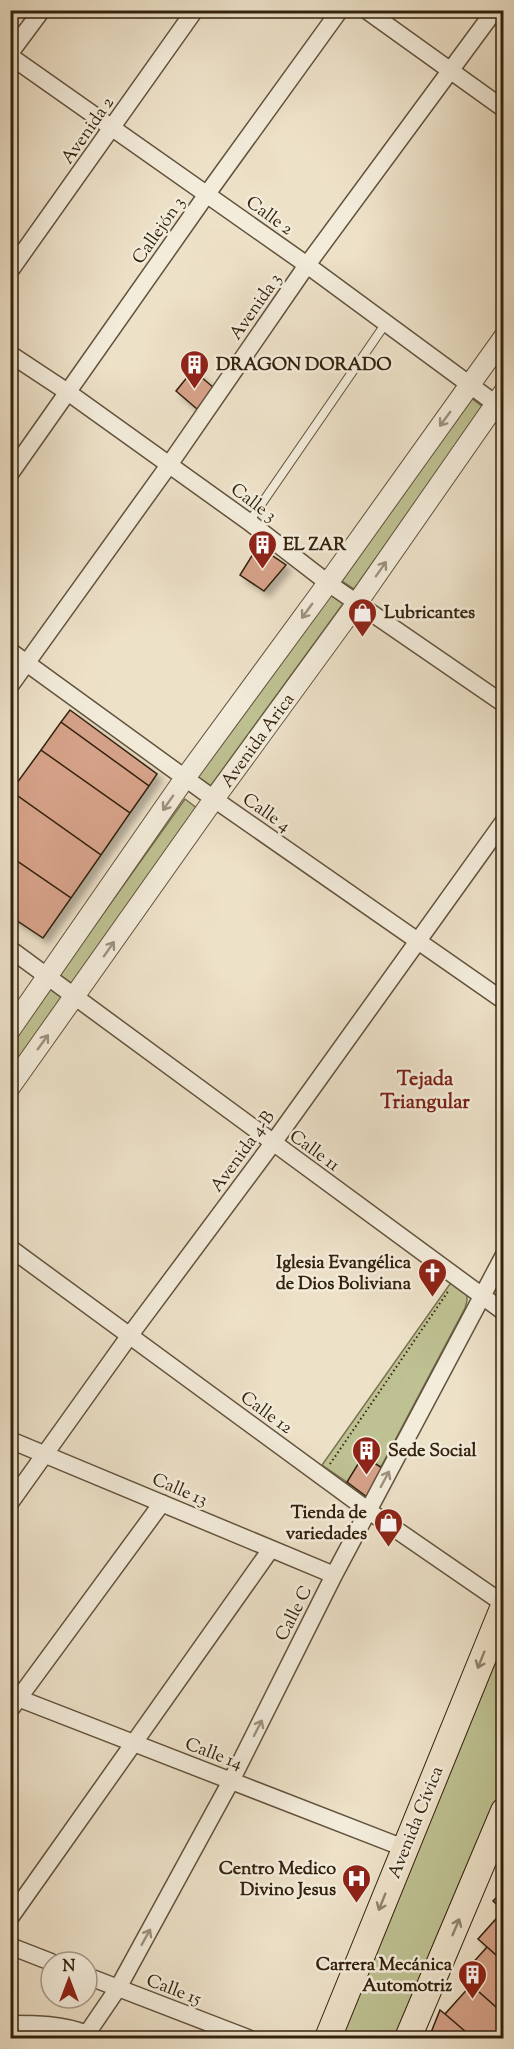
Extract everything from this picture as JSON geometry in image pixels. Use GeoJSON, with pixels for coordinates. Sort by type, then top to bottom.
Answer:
{"type":"FeatureCollection","features":[{"type":"Feature","properties":{"kind":"main road","name":"Avenida Cívica"},"geometry":{"type":"LineString","coordinates":[[328,2038],[504,1605]]}},
{"type":"Feature","properties":{"kind":"main road"},"geometry":{"type":"LineString","coordinates":[[408,2038],[504,1811]]}},
{"type":"Feature","properties":{"kind":"street"},"geometry":{"type":"LineString","coordinates":[[10,55],[42,10]]}},
{"type":"Feature","properties":{"kind":"street","name":"Avenida 2"},"geometry":{"type":"LineString","coordinates":[[10,271],[195,10]]}},
{"type":"Feature","properties":{"kind":"street","name":"Callejón 3"},"geometry":{"type":"LineString","coordinates":[[10,474],[340,10]]}},
{"type":"Feature","properties":{"kind":"street"},"geometry":{"type":"LineString","coordinates":[[366,10],[504,109]]}},
{"type":"Feature","properties":{"kind":"street","name":"Avenida 3"},"geometry":{"type":"LineString","coordinates":[[10,686],[169,465],[307,266],[452,72],[495,10]]}},
{"type":"Feature","properties":{"kind":"street","name":"Calle 2"},"geometry":{"type":"LineString","coordinates":[[10,55],[470,384],[501,402]]}},
{"type":"Feature","properties":{"kind":"street","name":"Avenida Arica"},"geometry":{"type":"LineString","coordinates":[[10,1030],[185,778],[504,337]]}},
{"type":"Feature","properties":{"kind":"street","name":"Calle 3"},"geometry":{"type":"LineString","coordinates":[[10,354],[69,393],[249,522],[328,583],[504,704]]}},
{"type":"Feature","properties":{"kind":"street","name":"Avenida Arica"},"geometry":{"type":"LineString","coordinates":[[10,1087],[214,799],[501,402]]}},
{"type":"Feature","properties":{"kind":"street","name":"Calle 4"},"geometry":{"type":"LineString","coordinates":[[10,651],[214,799],[504,1001]]}},
{"type":"Feature","properties":{"kind":"street","name":"Avenida 4-B"},"geometry":{"type":"LineString","coordinates":[[10,1503],[130,1335],[273,1143],[504,820]]}},
{"type":"Feature","properties":{"kind":"street","name":"Calle 11"},"geometry":{"type":"LineString","coordinates":[[10,949],[504,1312]]}},
{"type":"Feature","properties":{"kind":"street","name":"Calle 12"},"geometry":{"type":"LineString","coordinates":[[10,1248],[369,1511],[504,1605]]}},
{"type":"Feature","properties":{"kind":"street","name":"Calle C"},"geometry":{"type":"LineString","coordinates":[[85,2036],[118,1988],[231,1781],[334,1575],[504,1255]]}},
{"type":"Feature","properties":{"kind":"street","name":"Calle 13"},"geometry":{"type":"LineString","coordinates":[[10,1440],[334,1575]]}},
{"type":"Feature","properties":{"kind":"street"},"geometry":{"type":"LineString","coordinates":[[13,1701],[162,1503]]}},
{"type":"Feature","properties":{"kind":"street"},"geometry":{"type":"LineString","coordinates":[[10,1918],[271,1549]]}},
{"type":"Feature","properties":{"kind":"street","name":"Calle 14"},"geometry":{"type":"LineString","coordinates":[[13,1701],[135,1743],[404,1848]]}},
{"type":"Feature","properties":{"kind":"street"},"geometry":{"type":"LineString","coordinates":[[10,1946],[39,1957]]}},
{"type":"Feature","properties":{"kind":"street","name":"Calle 15"},"geometry":{"type":"LineString","coordinates":[[99,1981],[248,2038]]}},
{"type":"Feature","properties":{"kind":"street"},"geometry":{"type":"LineString","coordinates":[[10,2024],[50,2025],[75,2029],[85,2036]]}},
{"type":"Feature","properties":{"kind":"lane"},"geometry":{"type":"LineString","coordinates":[[249,522],[386,323]]}},
{"type":"Feature","properties":{"kind":"path"},"geometry":{"type":"LineString","coordinates":[[321,1476],[457,1278]]}},
{"type":"Feature","properties":{"kind":"green space"},"geometry":{"type":"Polygon","coordinates":[[[471,398],[483,407],[354,589],[342,581],[471,398]]]}},
{"type":"Feature","properties":{"kind":"green space"},"geometry":{"type":"Polygon","coordinates":[[[333,592],[345,601],[209,788],[196,779],[333,592]]]}},
{"type":"Feature","properties":{"kind":"green space"},"geometry":{"type":"Polygon","coordinates":[[[185,799],[198,809],[11,1070],[11,1043],[185,799]]]}},
{"type":"Feature","properties":{"kind":"green space"},"geometry":{"type":"Polygon","coordinates":[[[452,1281],[467,1294],[465,1308],[366,1495],[322,1465],[452,1281]]]}},
{"type":"Feature","properties":{"kind":"green space"},"geometry":{"type":"Polygon","coordinates":[[[503,1629],[503,1785],[397,2038],[339,2038],[503,1629]]]}},
{"type":"Feature","properties":{"kind":"building","name":"DRAGON DORADO"},"geometry":{"type":"Polygon","coordinates":[[[193,370],[214,388],[197,409],[176,391],[193,370]]]}},
{"type":"Feature","properties":{"kind":"building","name":"EL ZAR"},"geometry":{"type":"Polygon","coordinates":[[[258,546],[286,565],[264,591],[240,575],[258,546]]]}},
{"type":"Feature","properties":{"kind":"building"},"geometry":{"type":"Polygon","coordinates":[[[70,710],[157,774],[149,786],[61,722],[70,710]]]}},
{"type":"Feature","properties":{"kind":"building"},"geometry":{"type":"Polygon","coordinates":[[[61,722],[149,786],[130,813],[41,750],[61,722]]]}},
{"type":"Feature","properties":{"kind":"building"},"geometry":{"type":"Polygon","coordinates":[[[41,750],[130,813],[101,855],[11,791],[41,750]]]}},
{"type":"Feature","properties":{"kind":"building"},"geometry":{"type":"Polygon","coordinates":[[[11,791],[101,855],[71,898],[10,856],[11,791]]]}},
{"type":"Feature","properties":{"kind":"building"},"geometry":{"type":"Polygon","coordinates":[[[10,856],[71,898],[43,938],[10,916],[10,856]]]}},
{"type":"Feature","properties":{"kind":"building","name":"Sede Social"},"geometry":{"type":"Polygon","coordinates":[[[363,1456],[387,1471],[371,1500],[347,1482],[363,1456]]]}},
{"type":"Feature","properties":{"kind":"building"},"geometry":{"type":"Polygon","coordinates":[[[504,1890],[504,1911],[493,1901],[504,1890]]]}},
{"type":"Feature","properties":{"kind":"building"},"geometry":{"type":"Polygon","coordinates":[[[504,1911],[504,1962],[478,1939],[504,1911]]]}},
{"type":"Feature","properties":{"kind":"building"},"geometry":{"type":"Polygon","coordinates":[[[487,1947],[504,1962],[504,2014],[461,1976],[487,1947]]]}},
{"type":"Feature","properties":{"kind":"building","name":"Carrera Mecánica Automotriz"},"geometry":{"type":"Polygon","coordinates":[[[471,1985],[504,2014],[504,2038],[473,2038],[445,2014],[471,1985]]]}},
{"type":"Feature","properties":{"kind":"building"},"geometry":{"type":"Polygon","coordinates":[[[440,2010],[473,2038],[438,2038],[430,2035],[440,2010]]]}},
{"type":"Feature","properties":{"kind":"place","name":"DRAGON DORADO"},"geometry":{"type":"Point","coordinates":[195,390]}},
{"type":"Feature","properties":{"kind":"place","name":"EL ZAR"},"geometry":{"type":"Point","coordinates":[262,570]}},
{"type":"Feature","properties":{"kind":"place","name":"Lubricantes"},"geometry":{"type":"Point","coordinates":[363,638]}},
{"type":"Feature","properties":{"kind":"place","name":"Iglesia Evangélica de Dios Boliviana"},"geometry":{"type":"Point","coordinates":[432,1298]}},
{"type":"Feature","properties":{"kind":"place","name":"Sede Social"},"geometry":{"type":"Point","coordinates":[367,1476]}},
{"type":"Feature","properties":{"kind":"place","name":"Tienda de variedades"},"geometry":{"type":"Point","coordinates":[388,1548]}},
{"type":"Feature","properties":{"kind":"place","name":"Centro Medico Divino Jesus"},"geometry":{"type":"Point","coordinates":[357,1904]}},
{"type":"Feature","properties":{"kind":"place","name":"Carrera Mecánica Automotriz"},"geometry":{"type":"Point","coordinates":[473,2000]}},
{"type":"Feature","properties":{"kind":"district","name":"Tejada Triangular"},"geometry":{"type":"Point","coordinates":[425,1090]}}]}
